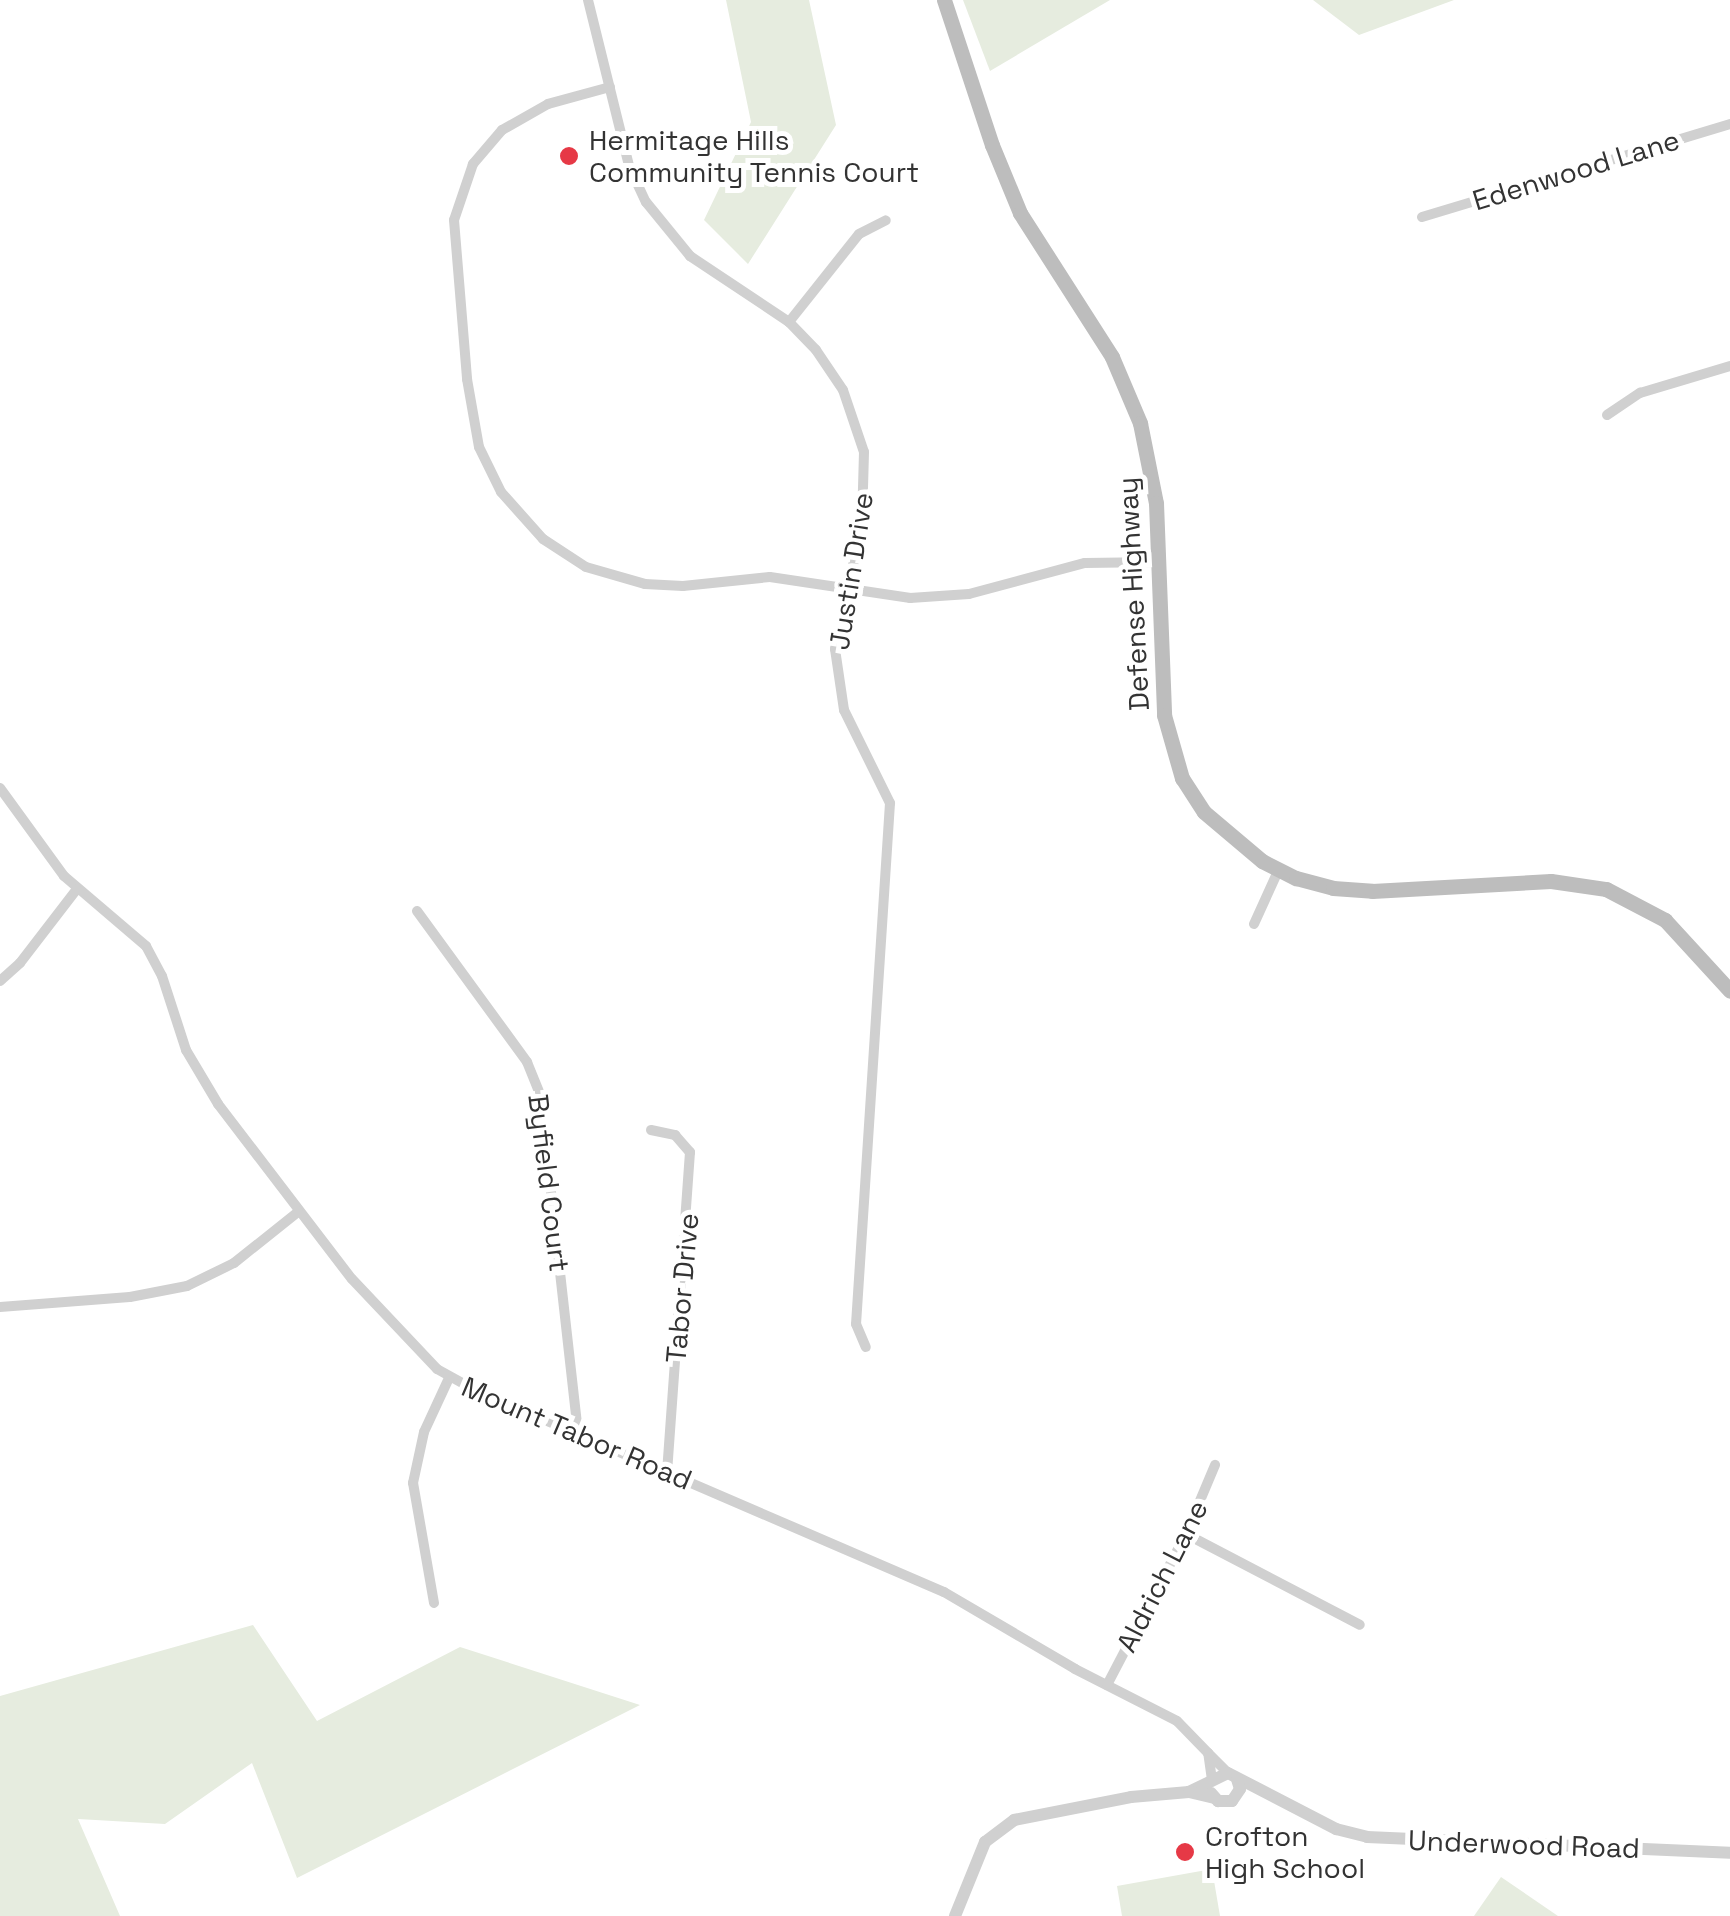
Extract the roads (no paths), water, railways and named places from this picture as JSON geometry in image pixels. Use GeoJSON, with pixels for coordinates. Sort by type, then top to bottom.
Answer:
{"type":"FeatureCollection","features":[{"type":"Feature","properties":{"kind":"main road","name":"Defense Highway"},"geometry":{"type":"LineString","coordinates":[[944,0],[992,145],[1020,213],[1112,357],[1133,402],[1151,463],[1164,714],[1174,759],[1193,797],[1218,827],[1278,871],[1315,885],[1349,890],[1552,880],[1606,888],[1666,920],[1730,991]]}},
{"type":"Feature","properties":{"kind":"street","name":"Justin Drive"},"geometry":{"type":"LineString","coordinates":[[588,0],[629,166],[658,220],[700,263],[789,322],[816,350],[844,390],[864,452],[865,504],[835,650],[839,694],[890,803],[856,1324],[866,1346]]}},
{"type":"Feature","properties":{"kind":"street"},"geometry":{"type":"LineString","coordinates":[[610,87],[518,118],[480,154],[460,193],[454,252],[472,412],[488,469],[511,506],[543,540],[604,574],[645,584],[683,586],[770,577],[910,598],[949,596],[1085,563],[1158,562]]}},
{"type":"Feature","properties":{"kind":"street","name":"Edenwood Lane"},"geometry":{"type":"LineString","coordinates":[[1422,217],[1730,124]]}},
{"type":"Feature","properties":{"kind":"street"},"geometry":{"type":"LineString","coordinates":[[789,322],[859,234],[886,220]]}},
{"type":"Feature","properties":{"kind":"street"},"geometry":{"type":"LineString","coordinates":[[1607,415],[1640,393],[1730,366]]}},
{"type":"Feature","properties":{"kind":"street","name":"Mount Tabor Road"},"geometry":{"type":"LineString","coordinates":[[0,788],[52,862],[146,946],[162,976],[194,1067],[298,1212],[409,1343],[449,1378],[926,1584],[1176,1720],[1232,1776]]}},
{"type":"Feature","properties":{"kind":"street"},"geometry":{"type":"LineString","coordinates":[[1254,924],[1278,871]]}},
{"type":"Feature","properties":{"kind":"street"},"geometry":{"type":"LineString","coordinates":[[0,981],[20,963],[78,889]]}},
{"type":"Feature","properties":{"kind":"street","name":"Byfield Court"},"geometry":{"type":"LineString","coordinates":[[417,910],[527,1062],[540,1094],[578,1434]]}},
{"type":"Feature","properties":{"kind":"street","name":"Tabor Drive"},"geometry":{"type":"LineString","coordinates":[[651,1130],[676,1135],[690,1152],[667,1471]]}},
{"type":"Feature","properties":{"kind":"street"},"geometry":{"type":"LineString","coordinates":[[0,1306],[130,1298],[186,1287],[234,1262],[298,1212]]}},
{"type":"Feature","properties":{"kind":"street"},"geometry":{"type":"LineString","coordinates":[[434,1604],[413,1483],[424,1432],[449,1378]]}},
{"type":"Feature","properties":{"kind":"street","name":"Aldrich Lane"},"geometry":{"type":"LineString","coordinates":[[1107,1685],[1186,1534],[1215,1465]]}},
{"type":"Feature","properties":{"kind":"street"},"geometry":{"type":"LineString","coordinates":[[1186,1534],[1360,1624]]}},
{"type":"Feature","properties":{"kind":"street"},"geometry":{"type":"LineString","coordinates":[[1208,1752],[1214,1798]]}},
{"type":"Feature","properties":{"kind":"street"},"geometry":{"type":"LineString","coordinates":[[1188,1792],[1212,1780],[1232,1776],[1236,1798]]}},
{"type":"Feature","properties":{"kind":"street","name":"Underwood Road"},"geometry":{"type":"LineString","coordinates":[[1232,1776],[1336,1829],[1367,1837],[1730,1853]]}},
{"type":"Feature","properties":{"kind":"street"},"geometry":{"type":"LineString","coordinates":[[955,1916],[985,1842],[1014,1820],[1132,1797],[1188,1792],[1223,1803],[1268,1792]]}},
{"type":"Feature","properties":{"kind":"place","name":"Hermitage Hills Community Tennis Court"},"geometry":{"type":"Point","coordinates":[569,156]}},
{"type":"Feature","properties":{"kind":"place","name":"Crofton High School"},"geometry":{"type":"Point","coordinates":[1185,1852]}}]}
